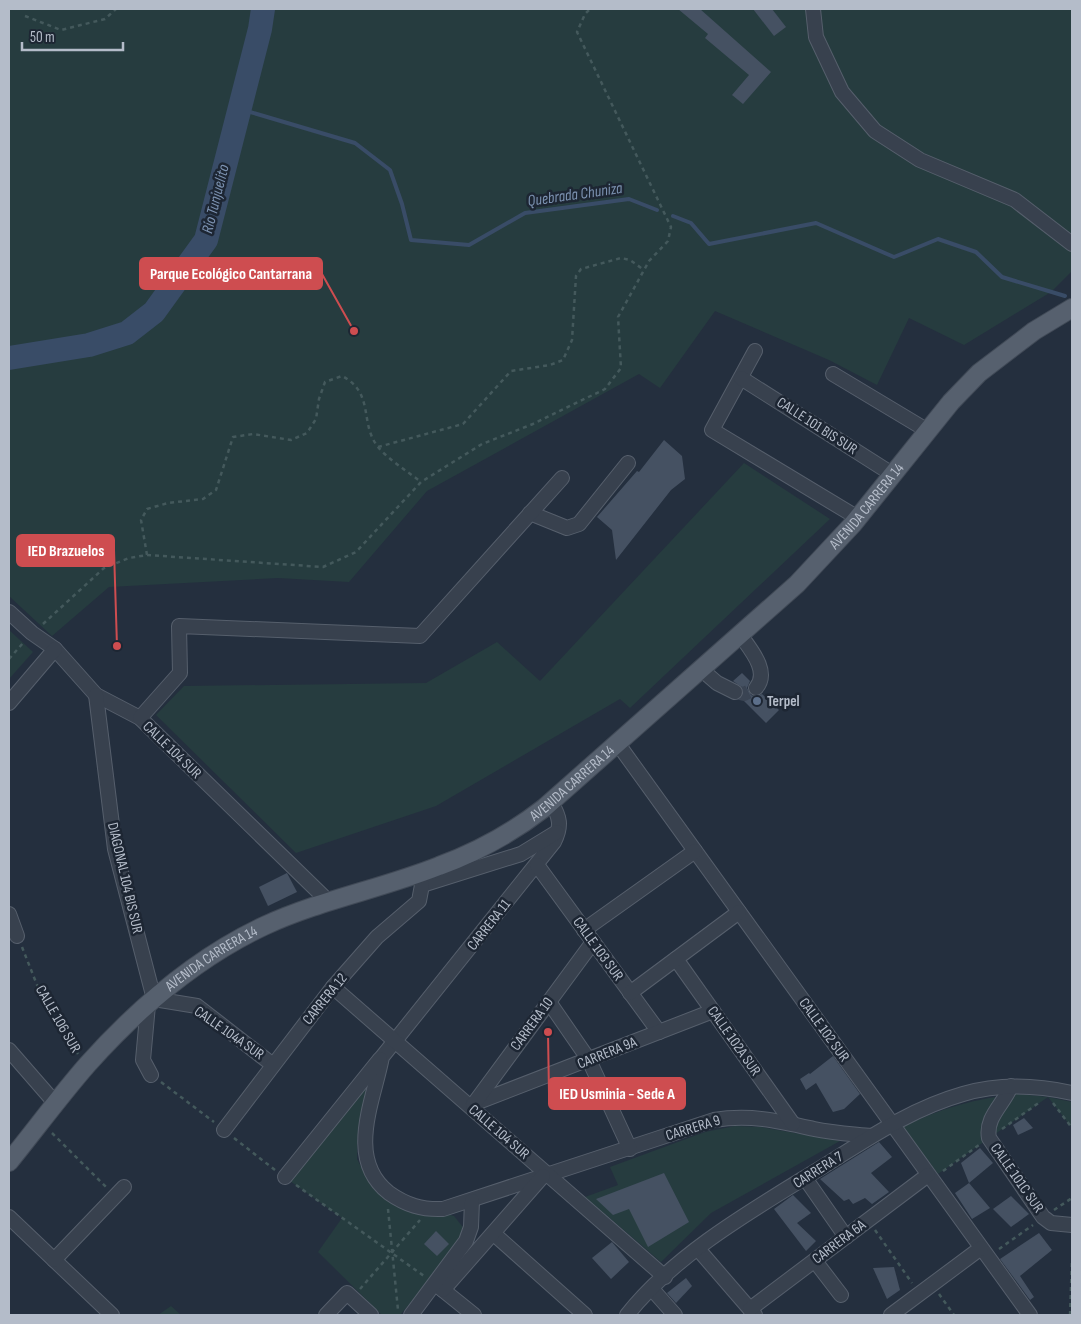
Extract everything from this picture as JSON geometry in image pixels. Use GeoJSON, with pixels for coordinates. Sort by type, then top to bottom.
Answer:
{"type":"FeatureCollection","features":[{"type":"Feature","properties":{"kind":"main road","name":"AVENIDA CARRERA 14"},"geometry":{"type":"LineString","coordinates":[[9,1162],[86,1066],[151,1002],[208,958],[264,926],[328,901],[420,879],[493,842],[526,822],[552,802],[741,636],[797,584],[858,518],[928,430],[979,372],[1034,331],[1072,310]]}},
{"type":"Feature","properties":{"kind":"street"},"geometry":{"type":"LineString","coordinates":[[813,9],[816,37],[842,92],[875,130],[920,160],[1015,200],[1072,244]]}},
{"type":"Feature","properties":{"kind":"street"},"geometry":{"type":"LineString","coordinates":[[755,351],[712,430],[858,518]]}},
{"type":"Feature","properties":{"kind":"street"},"geometry":{"type":"LineString","coordinates":[[833,374],[928,430]]}},
{"type":"Feature","properties":{"kind":"street","name":"CALLE 101 BIS SUR"},"geometry":{"type":"LineString","coordinates":[[742,378],[892,474]]}},
{"type":"Feature","properties":{"kind":"street"},"geometry":{"type":"LineString","coordinates":[[530,513],[567,528],[579,524],[628,463]]}},
{"type":"Feature","properties":{"kind":"street"},"geometry":{"type":"LineString","coordinates":[[140,718],[180,674],[179,626],[420,636],[562,478]]}},
{"type":"Feature","properties":{"kind":"street","name":"CALLE 104 SUR"},"geometry":{"type":"LineString","coordinates":[[9,612],[32,633],[55,649],[96,696],[140,718],[328,901]]}},
{"type":"Feature","properties":{"kind":"street"},"geometry":{"type":"LineString","coordinates":[[741,636],[754,654],[762,672],[760,683],[756,688]]}},
{"type":"Feature","properties":{"kind":"street"},"geometry":{"type":"LineString","coordinates":[[9,703],[55,649]]}},
{"type":"Feature","properties":{"kind":"street"},"geometry":{"type":"LineString","coordinates":[[702,670],[717,683],[735,692]]}},
{"type":"Feature","properties":{"kind":"street","name":"DIAGONAL 104 BIS SUR"},"geometry":{"type":"LineString","coordinates":[[96,696],[115,849],[151,1002],[143,1060],[151,1075]]}},
{"type":"Feature","properties":{"kind":"street","name":"CALLE 102 SUR"},"geometry":{"type":"LineString","coordinates":[[618,744],[1030,1315]]}},
{"type":"Feature","properties":{"kind":"street"},"geometry":{"type":"LineString","coordinates":[[420,879],[521,854],[560,830],[558,812],[552,802]]}},
{"type":"Feature","properties":{"kind":"street","name":"CARRERA 11"},"geometry":{"type":"LineString","coordinates":[[382,1057],[537,865],[554,842],[560,830]]}},
{"type":"Feature","properties":{"kind":"street"},"geometry":{"type":"LineString","coordinates":[[584,930],[696,851]]}},
{"type":"Feature","properties":{"kind":"street","name":"CALLE 103 SUR"},"geometry":{"type":"LineString","coordinates":[[537,865],[659,1032]]}},
{"type":"Feature","properties":{"kind":"street","name":"CARRERA 12"},"geometry":{"type":"LineString","coordinates":[[224,1130],[334,987],[377,937],[413,908],[422,893],[420,879]]}},
{"type":"Feature","properties":{"kind":"street"},"geometry":{"type":"LineString","coordinates":[[630,993],[739,912]]}},
{"type":"Feature","properties":{"kind":"street"},"geometry":{"type":"LineString","coordinates":[[9,914],[17,936]]}},
{"type":"Feature","properties":{"kind":"street","name":"CARRERA 10"},"geometry":{"type":"LineString","coordinates":[[472,1106],[593,942]]}},
{"type":"Feature","properties":{"kind":"street","name":"CALLE 102A SUR"},"geometry":{"type":"LineString","coordinates":[[676,959],[793,1124]]}},
{"type":"Feature","properties":{"kind":"street","name":"CALLE 104 SUR"},"geometry":{"type":"LineString","coordinates":[[334,987],[472,1106],[546,1175],[665,1277]]}},
{"type":"Feature","properties":{"kind":"street","name":"CALLE 104A SUR"},"geometry":{"type":"LineString","coordinates":[[151,1002],[197,1006],[273,1064]]}},
{"type":"Feature","properties":{"kind":"street"},"geometry":{"type":"LineString","coordinates":[[548,1002],[590,1060],[630,1149]]}},
{"type":"Feature","properties":{"kind":"street","name":"CARRERA 9A"},"geometry":{"type":"LineString","coordinates":[[472,1106],[713,1010]]}},
{"type":"Feature","properties":{"kind":"street"},"geometry":{"type":"LineString","coordinates":[[9,1050],[56,1104]]}},
{"type":"Feature","properties":{"kind":"street"},"geometry":{"type":"LineString","coordinates":[[382,1057],[372,1095],[365,1145],[373,1174],[386,1190],[403,1202],[436,1209]]}},
{"type":"Feature","properties":{"kind":"street"},"geometry":{"type":"LineString","coordinates":[[285,1177],[382,1057]]}},
{"type":"Feature","properties":{"kind":"street","name":"CARRERA 7"},"geometry":{"type":"LineString","coordinates":[[627,1315],[652,1289],[698,1249],[871,1136],[920,1109],[942,1100],[975,1091],[1012,1086],[1040,1086],[1072,1093]]}},
{"type":"Feature","properties":{"kind":"street","name":"CALLE 101C SUR"},"geometry":{"type":"LineString","coordinates":[[1012,1086],[991,1119],[987,1130],[989,1138],[1043,1217],[1051,1223],[1072,1225]]}},
{"type":"Feature","properties":{"kind":"street","name":"CARRERA 9"},"geometry":{"type":"LineString","coordinates":[[436,1209],[472,1201],[714,1120],[747,1117],[830,1132],[871,1136]]}},
{"type":"Feature","properties":{"kind":"street"},"geometry":{"type":"LineString","coordinates":[[411,1315],[494,1234],[546,1175]]}},
{"type":"Feature","properties":{"kind":"street","name":"CARRERA 6A"},"geometry":{"type":"LineString","coordinates":[[752,1312],[815,1261],[928,1175]]}},
{"type":"Feature","properties":{"kind":"street"},"geometry":{"type":"LineString","coordinates":[[805,1178],[846,1237]]}},
{"type":"Feature","properties":{"kind":"street"},"geometry":{"type":"LineString","coordinates":[[54,1260],[119,1192]]}},
{"type":"Feature","properties":{"kind":"street"},"geometry":{"type":"LineString","coordinates":[[439,1287],[466,1242],[471,1226],[472,1201]]}},
{"type":"Feature","properties":{"kind":"street"},"geometry":{"type":"LineString","coordinates":[[9,1217],[112,1315]]}},
{"type":"Feature","properties":{"kind":"street"},"geometry":{"type":"LineString","coordinates":[[494,1234],[585,1315]]}},
{"type":"Feature","properties":{"kind":"street"},"geometry":{"type":"LineString","coordinates":[[698,1249],[752,1312]]}},
{"type":"Feature","properties":{"kind":"street"},"geometry":{"type":"LineString","coordinates":[[891,1315],[932,1285],[984,1253]]}},
{"type":"Feature","properties":{"kind":"street"},"geometry":{"type":"LineString","coordinates":[[815,1261],[841,1295]]}},
{"type":"Feature","properties":{"kind":"street"},"geometry":{"type":"LineString","coordinates":[[439,1287],[474,1315]]}},
{"type":"Feature","properties":{"kind":"street"},"geometry":{"type":"LineString","coordinates":[[652,1289],[675,1315]]}},
{"type":"Feature","properties":{"kind":"street"},"geometry":{"type":"LineString","coordinates":[[326,1315],[350,1296],[371,1315]]}},
{"type":"Feature","properties":{"kind":"path"},"geometry":{"type":"LineString","coordinates":[[25,16],[61,30],[106,18],[116,9]]}},
{"type":"Feature","properties":{"kind":"path"},"geometry":{"type":"LineString","coordinates":[[9,659],[32,633],[104,568],[129,558],[147,556],[323,567],[356,552],[421,482],[482,444],[533,424],[604,388],[621,368],[618,317],[649,261],[668,241],[671,227],[577,32],[584,14],[590,9]]}},
{"type":"Feature","properties":{"kind":"path"},"geometry":{"type":"LineString","coordinates":[[378,447],[464,424],[511,371],[550,365],[563,360],[572,340],[576,276],[581,269],[620,258],[630,260],[644,270]]}},
{"type":"Feature","properties":{"kind":"path"},"geometry":{"type":"LineString","coordinates":[[147,556],[140,520],[146,509],[168,502],[203,499],[216,490],[233,436],[253,434],[291,440],[307,433],[316,419],[318,398],[326,382],[342,376],[355,383],[362,395],[371,434],[378,447],[421,482]]}},
{"type":"Feature","properties":{"kind":"path","name":"CALLE 106 SUR"},"geometry":{"type":"LineString","coordinates":[[17,936],[41,994],[86,1066]]}},
{"type":"Feature","properties":{"kind":"path"},"geometry":{"type":"LineString","coordinates":[[1040,1086],[1072,1128]]}},
{"type":"Feature","properties":{"kind":"path"},"geometry":{"type":"LineString","coordinates":[[42,1123],[119,1192]]}},
{"type":"Feature","properties":{"kind":"path"},"geometry":{"type":"LineString","coordinates":[[386,1190],[398,1315]]}},
{"type":"Feature","properties":{"kind":"path"},"geometry":{"type":"LineString","coordinates":[[984,1253],[1072,1198]]}},
{"type":"Feature","properties":{"kind":"path"},"geometry":{"type":"LineString","coordinates":[[350,1296],[436,1209]]}},
{"type":"Feature","properties":{"kind":"path"},"geometry":{"type":"LineString","coordinates":[[868,1220],[920,1294]]}},
{"type":"Feature","properties":{"kind":"path"},"geometry":{"type":"LineString","coordinates":[[1070,1315],[1072,1259]]}},
{"type":"Feature","properties":{"kind":"path"},"geometry":{"type":"LineString","coordinates":[[932,1285],[954,1315]]}},
{"type":"Feature","properties":{"kind":"green space"},"geometry":{"type":"Polygon","coordinates":[[[9,9],[1072,9],[1072,271],[1051,292],[964,345],[909,318],[877,385],[829,360],[715,311],[660,388],[639,374],[427,491],[349,582],[278,578],[109,587],[52,636],[9,596],[9,9]]]}},
{"type":"Feature","properties":{"kind":"green space"},"geometry":{"type":"Polygon","coordinates":[[[744,463],[830,519],[630,708],[620,699],[436,806],[296,853],[156,715],[184,686],[426,683],[497,642],[540,681],[744,463]]]}},
{"type":"Feature","properties":{"kind":"green space"},"geometry":{"type":"Polygon","coordinates":[[[9,630],[33,652],[9,679],[9,630]]]}},
{"type":"Feature","properties":{"kind":"green space"},"geometry":{"type":"Polygon","coordinates":[[[369,1082],[358,1129],[357,1159],[368,1180],[384,1197],[454,1216],[466,1231],[458,1248],[400,1315],[382,1315],[318,1252],[342,1218],[290,1181],[369,1082]]]}},
{"type":"Feature","properties":{"kind":"green space"},"geometry":{"type":"Polygon","coordinates":[[[1018,1094],[1048,1097],[938,1174],[903,1127],[931,1114],[959,1105],[988,1098],[1018,1094]]]}},
{"type":"Feature","properties":{"kind":"green space"},"geometry":{"type":"Polygon","coordinates":[[[1048,1097],[1072,1102],[1072,1128],[1048,1097]]]}},
{"type":"Feature","properties":{"kind":"green space"},"geometry":{"type":"Polygon","coordinates":[[[735,1126],[761,1127],[840,1141],[711,1213],[661,1262],[585,1197],[618,1185],[610,1167],[705,1132],[735,1126]]]}},
{"type":"Feature","properties":{"kind":"green space"},"geometry":{"type":"Polygon","coordinates":[[[171,1306],[181,1315],[158,1315],[171,1306]]]}},
{"type":"Feature","properties":{"kind":"building"},"geometry":{"type":"Polygon","coordinates":[[[678,9],[700,9],[771,72],[743,104],[732,95],[749,75],[705,38],[708,34],[678,9]]]}},
{"type":"Feature","properties":{"kind":"building"},"geometry":{"type":"Polygon","coordinates":[[[753,9],[772,9],[786,27],[774,36],[753,9]]]}},
{"type":"Feature","properties":{"kind":"building"},"geometry":{"type":"Polygon","coordinates":[[[664,440],[682,456],[685,479],[671,490],[616,560],[612,530],[597,517],[637,471],[639,472],[664,440]]]}},
{"type":"Feature","properties":{"kind":"building","name":"Terpel"},"geometry":{"type":"Polygon","coordinates":[[[742,673],[750,681],[747,688],[751,695],[756,697],[762,694],[779,710],[766,723],[741,698],[744,692],[743,688],[733,681],[742,673]]]}},
{"type":"Feature","properties":{"kind":"building"},"geometry":{"type":"Polygon","coordinates":[[[287,873],[297,892],[268,906],[259,887],[287,873]]]}},
{"type":"Feature","properties":{"kind":"building"},"geometry":{"type":"Polygon","coordinates":[[[833,1056],[860,1094],[844,1109],[833,1112],[816,1083],[806,1090],[800,1079],[810,1074],[833,1056]]]}},
{"type":"Feature","properties":{"kind":"building"},"geometry":{"type":"Polygon","coordinates":[[[1024,1118],[1033,1128],[1018,1135],[1013,1125],[1024,1118]]]}},
{"type":"Feature","properties":{"kind":"building"},"geometry":{"type":"Polygon","coordinates":[[[879,1142],[892,1157],[871,1173],[889,1192],[872,1204],[865,1198],[853,1204],[849,1199],[844,1201],[820,1179],[879,1142]]]}},
{"type":"Feature","properties":{"kind":"building"},"geometry":{"type":"Polygon","coordinates":[[[980,1148],[993,1163],[969,1183],[961,1163],[980,1148]]]}},
{"type":"Feature","properties":{"kind":"building"},"geometry":{"type":"Polygon","coordinates":[[[664,1173],[689,1222],[648,1247],[629,1209],[613,1215],[596,1199],[664,1173]]]}},
{"type":"Feature","properties":{"kind":"building"},"geometry":{"type":"Polygon","coordinates":[[[969,1183],[990,1208],[972,1219],[955,1193],[969,1183]]]}},
{"type":"Feature","properties":{"kind":"building"},"geometry":{"type":"Polygon","coordinates":[[[793,1195],[811,1213],[797,1223],[816,1241],[806,1251],[774,1209],[793,1195]]]}},
{"type":"Feature","properties":{"kind":"building"},"geometry":{"type":"Polygon","coordinates":[[[1011,1196],[1029,1214],[1011,1227],[993,1209],[1011,1196]]]}},
{"type":"Feature","properties":{"kind":"building"},"geometry":{"type":"Polygon","coordinates":[[[436,1231],[449,1244],[437,1256],[424,1244],[436,1231]]]}},
{"type":"Feature","properties":{"kind":"building"},"geometry":{"type":"Polygon","coordinates":[[[1039,1233],[1052,1250],[1020,1276],[1034,1297],[1030,1300],[1000,1259],[1039,1233]]]}},
{"type":"Feature","properties":{"kind":"building"},"geometry":{"type":"Polygon","coordinates":[[[612,1242],[629,1262],[611,1279],[592,1258],[612,1242]]]}},
{"type":"Feature","properties":{"kind":"building"},"geometry":{"type":"Polygon","coordinates":[[[894,1267],[900,1290],[887,1299],[873,1268],[894,1267]]]}},
{"type":"Feature","properties":{"kind":"building"},"geometry":{"type":"Polygon","coordinates":[[[686,1278],[692,1286],[676,1303],[667,1293],[686,1278]]]}},
{"type":"Feature","properties":{"kind":"waterway","name":"Río Tunjuelito"},"geometry":{"type":"LineString","coordinates":[[9,358],[89,345],[127,333],[154,312],[206,240],[260,29],[263,9]]}},
{"type":"Feature","properties":{"kind":"waterway","name":"Quebrada Chuniza"},"geometry":{"type":"LineString","coordinates":[[240,109],[355,143],[390,170],[402,204],[411,240],[469,245],[525,213],[629,199],[657,210]]}},
{"type":"Feature","properties":{"kind":"waterway","name":"Quebrada Chuniza"},"geometry":{"type":"LineString","coordinates":[[673,216],[691,223],[709,244],[816,223],[894,257],[938,239],[976,252],[1002,277],[1065,296]]}},
{"type":"Feature","properties":{"kind":"tunnel"},"geometry":{"type":"LineString","coordinates":[[735,692],[744,694],[756,688]]}},
{"type":"Feature","properties":{"kind":"place","name":"Parque Ecológico Cantarrana"},"geometry":{"type":"Point","coordinates":[354,331]}},
{"type":"Feature","properties":{"kind":"place","name":"IED Brazuelos"},"geometry":{"type":"Point","coordinates":[117,646]}},
{"type":"Feature","properties":{"kind":"place","name":"Terpel"},"geometry":{"type":"Point","coordinates":[757,701]}},
{"type":"Feature","properties":{"kind":"place","name":"IED Usminia - Sede A"},"geometry":{"type":"Point","coordinates":[548,1032]}}]}
